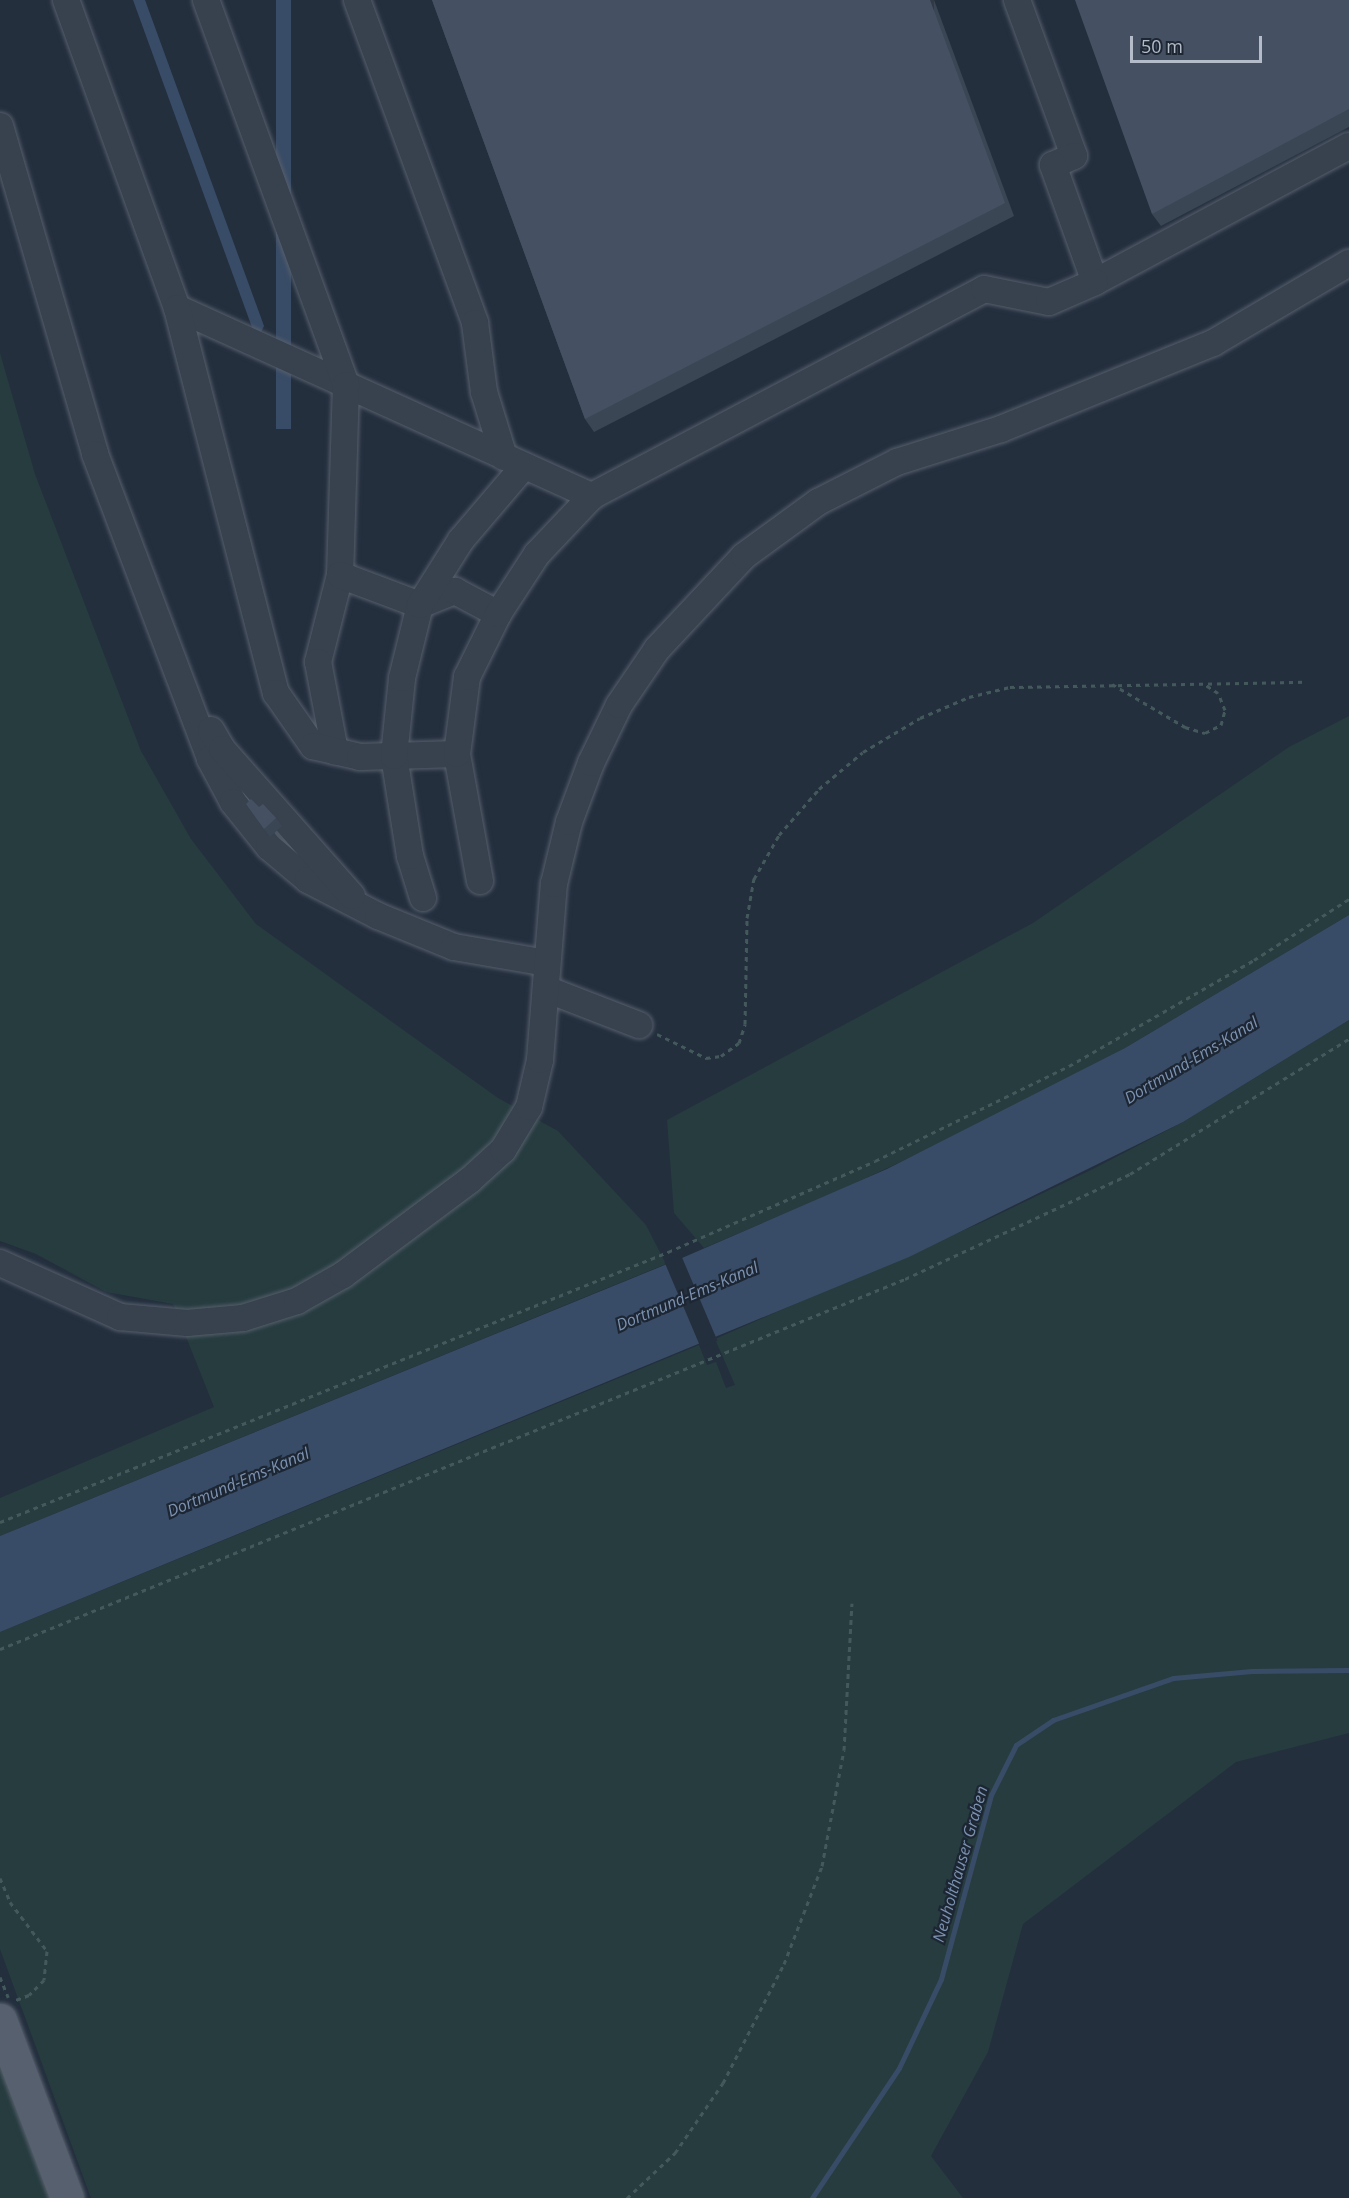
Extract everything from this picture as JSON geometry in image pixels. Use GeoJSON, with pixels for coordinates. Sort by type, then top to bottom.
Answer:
{"type":"FeatureCollection","features":[{"type":"Feature","properties":{"kind":"main road"},"geometry":{"type":"LineString","coordinates":[[5,2011],[67,2198]]}},
{"type":"Feature","properties":{"kind":"lane"},"geometry":{"type":"LineString","coordinates":[[66,0],[177,308],[276,693],[313,746],[360,757],[457,754]]}},
{"type":"Feature","properties":{"kind":"lane"},"geometry":{"type":"LineString","coordinates":[[207,0],[346,385],[340,575],[318,662],[334,751]]}},
{"type":"Feature","properties":{"kind":"lane"},"geometry":{"type":"LineString","coordinates":[[357,0],[475,323],[484,392],[514,461]]}},
{"type":"Feature","properties":{"kind":"lane"},"geometry":{"type":"LineString","coordinates":[[1017,0],[1074,156],[1053,165],[1095,282]]}},
{"type":"Feature","properties":{"kind":"lane"},"geometry":{"type":"LineString","coordinates":[[0,126],[94,454],[177,671],[222,749],[349,894],[378,916],[454,947],[547,963]]}},
{"type":"Feature","properties":{"kind":"lane"},"geometry":{"type":"LineString","coordinates":[[480,881],[457,754],[467,677],[498,614],[537,554],[592,496],[984,289],[1049,302],[1095,282],[1349,146]]}},
{"type":"Feature","properties":{"kind":"lane"},"geometry":{"type":"LineString","coordinates":[[0,1263],[120,1317],[187,1323],[232,1319],[297,1301],[344,1275],[470,1180],[503,1150],[529,1107],[537,1080],[554,884],[569,822],[619,705],[657,648],[744,556],[818,502],[897,462],[1001,429],[1213,343],[1349,263]]}},
{"type":"Feature","properties":{"kind":"lane"},"geometry":{"type":"LineString","coordinates":[[177,308],[592,496]]}},
{"type":"Feature","properties":{"kind":"lane"},"geometry":{"type":"LineString","coordinates":[[423,898],[410,856],[393,756],[402,678],[420,605],[514,461]]}},
{"type":"Feature","properties":{"kind":"lane"},"geometry":{"type":"LineString","coordinates":[[340,575],[420,605],[455,591],[498,614]]}},
{"type":"Feature","properties":{"kind":"lane"},"geometry":{"type":"LineString","coordinates":[[546,989],[639,1025]]}},
{"type":"Feature","properties":{"kind":"path"},"geometry":{"type":"LineString","coordinates":[[639,1025],[706,1058],[721,1056],[738,1042],[745,1024],[747,918],[754,879],[779,835],[819,789],[863,752],[920,718],[969,697],[1010,687],[1111,683],[1305,682]]}},
{"type":"Feature","properties":{"kind":"path"},"geometry":{"type":"LineString","coordinates":[[1111,683],[1185,727],[1205,733],[1221,725],[1225,711],[1218,693],[1203,683]]}},
{"type":"Feature","properties":{"kind":"path"},"geometry":{"type":"LineString","coordinates":[[0,1522],[668,1252],[875,1161],[1069,1066],[1254,960],[1349,899]]}},
{"type":"Feature","properties":{"kind":"path"},"geometry":{"type":"LineString","coordinates":[[0,1649],[905,1279],[1130,1174],[1349,1039]]}},
{"type":"Feature","properties":{"kind":"path"},"geometry":{"type":"LineString","coordinates":[[627,2198],[675,2153],[723,2083],[784,1964],[822,1866],[844,1750],[852,1603]]}},
{"type":"Feature","properties":{"kind":"path"},"geometry":{"type":"LineString","coordinates":[[0,1878],[10,1902],[47,1951],[44,1980],[30,1995],[5,2011]]}},
{"type":"Feature","properties":{"kind":"green space"},"geometry":{"type":"Polygon","coordinates":[[[0,353],[35,474],[141,751],[191,839],[256,924],[498,1098],[558,1131],[646,1225],[666,1264],[0,1536],[0,1498],[214,1407],[173,1304],[106,1292],[36,1254],[0,1241],[0,353]]]}},
{"type":"Feature","properties":{"kind":"green space"},"geometry":{"type":"Polygon","coordinates":[[[1349,716],[1349,915],[1125,1048],[963,1133],[840,1190],[704,1248],[674,1213],[667,1120],[1033,923],[1289,747],[1349,716]]]}},
{"type":"Feature","properties":{"kind":"green space"},"geometry":{"type":"Polygon","coordinates":[[[1349,1020],[1349,1733],[1236,1762],[1023,1924],[988,2052],[931,2156],[963,2198],[91,2198],[0,1949],[0,1632],[699,1345],[707,1365],[716,1362],[726,1388],[735,1385],[715,1339],[987,1220],[1095,1168],[1183,1122],[1349,1020]]]}},
{"type":"Feature","properties":{"kind":"green space"},"geometry":{"type":"Polygon","coordinates":[[[0,2053],[55,2198],[0,2198],[0,2053]]]}},
{"type":"Feature","properties":{"kind":"water"},"geometry":{"type":"Polygon","coordinates":[[[133,0],[145,0],[264,326],[261,332],[253,330],[133,0]]]}},
{"type":"Feature","properties":{"kind":"water"},"geometry":{"type":"Polygon","coordinates":[[[276,0],[291,0],[291,429],[276,429],[276,0]]]}},
{"type":"Feature","properties":{"kind":"water","name":"Dortmund-Ems-Kanal"},"geometry":{"type":"Polygon","coordinates":[[[1349,915],[1349,1020],[1183,1122],[909,1257],[0,1632],[0,1536],[682,1258],[887,1169],[1125,1048],[1349,915]]]}},
{"type":"Feature","properties":{"kind":"pier"},"geometry":{"type":"Polygon","coordinates":[[[681,1255],[717,1341],[701,1348],[664,1262],[681,1255]]]}},
{"type":"Feature","properties":{"kind":"building"},"geometry":{"type":"Polygon","coordinates":[[[432,0],[930,0],[1005,203],[585,419],[432,0]]]}},
{"type":"Feature","properties":{"kind":"building"},"geometry":{"type":"Polygon","coordinates":[[[1075,0],[1349,0],[1349,109],[1152,214],[1075,0]]]}},
{"type":"Feature","properties":{"kind":"building"},"geometry":{"type":"Polygon","coordinates":[[[251,799],[259,807],[263,804],[276,818],[264,829],[246,804],[251,799]]]}},
{"type":"Feature","properties":{"kind":"waterway","name":"Neuholthauser Graben"},"geometry":{"type":"LineString","coordinates":[[812,2198],[899,2068],[941,1979],[991,1795],[1016,1745],[1053,1720],[1173,1678],[1252,1671],[1349,1670]]}}]}
